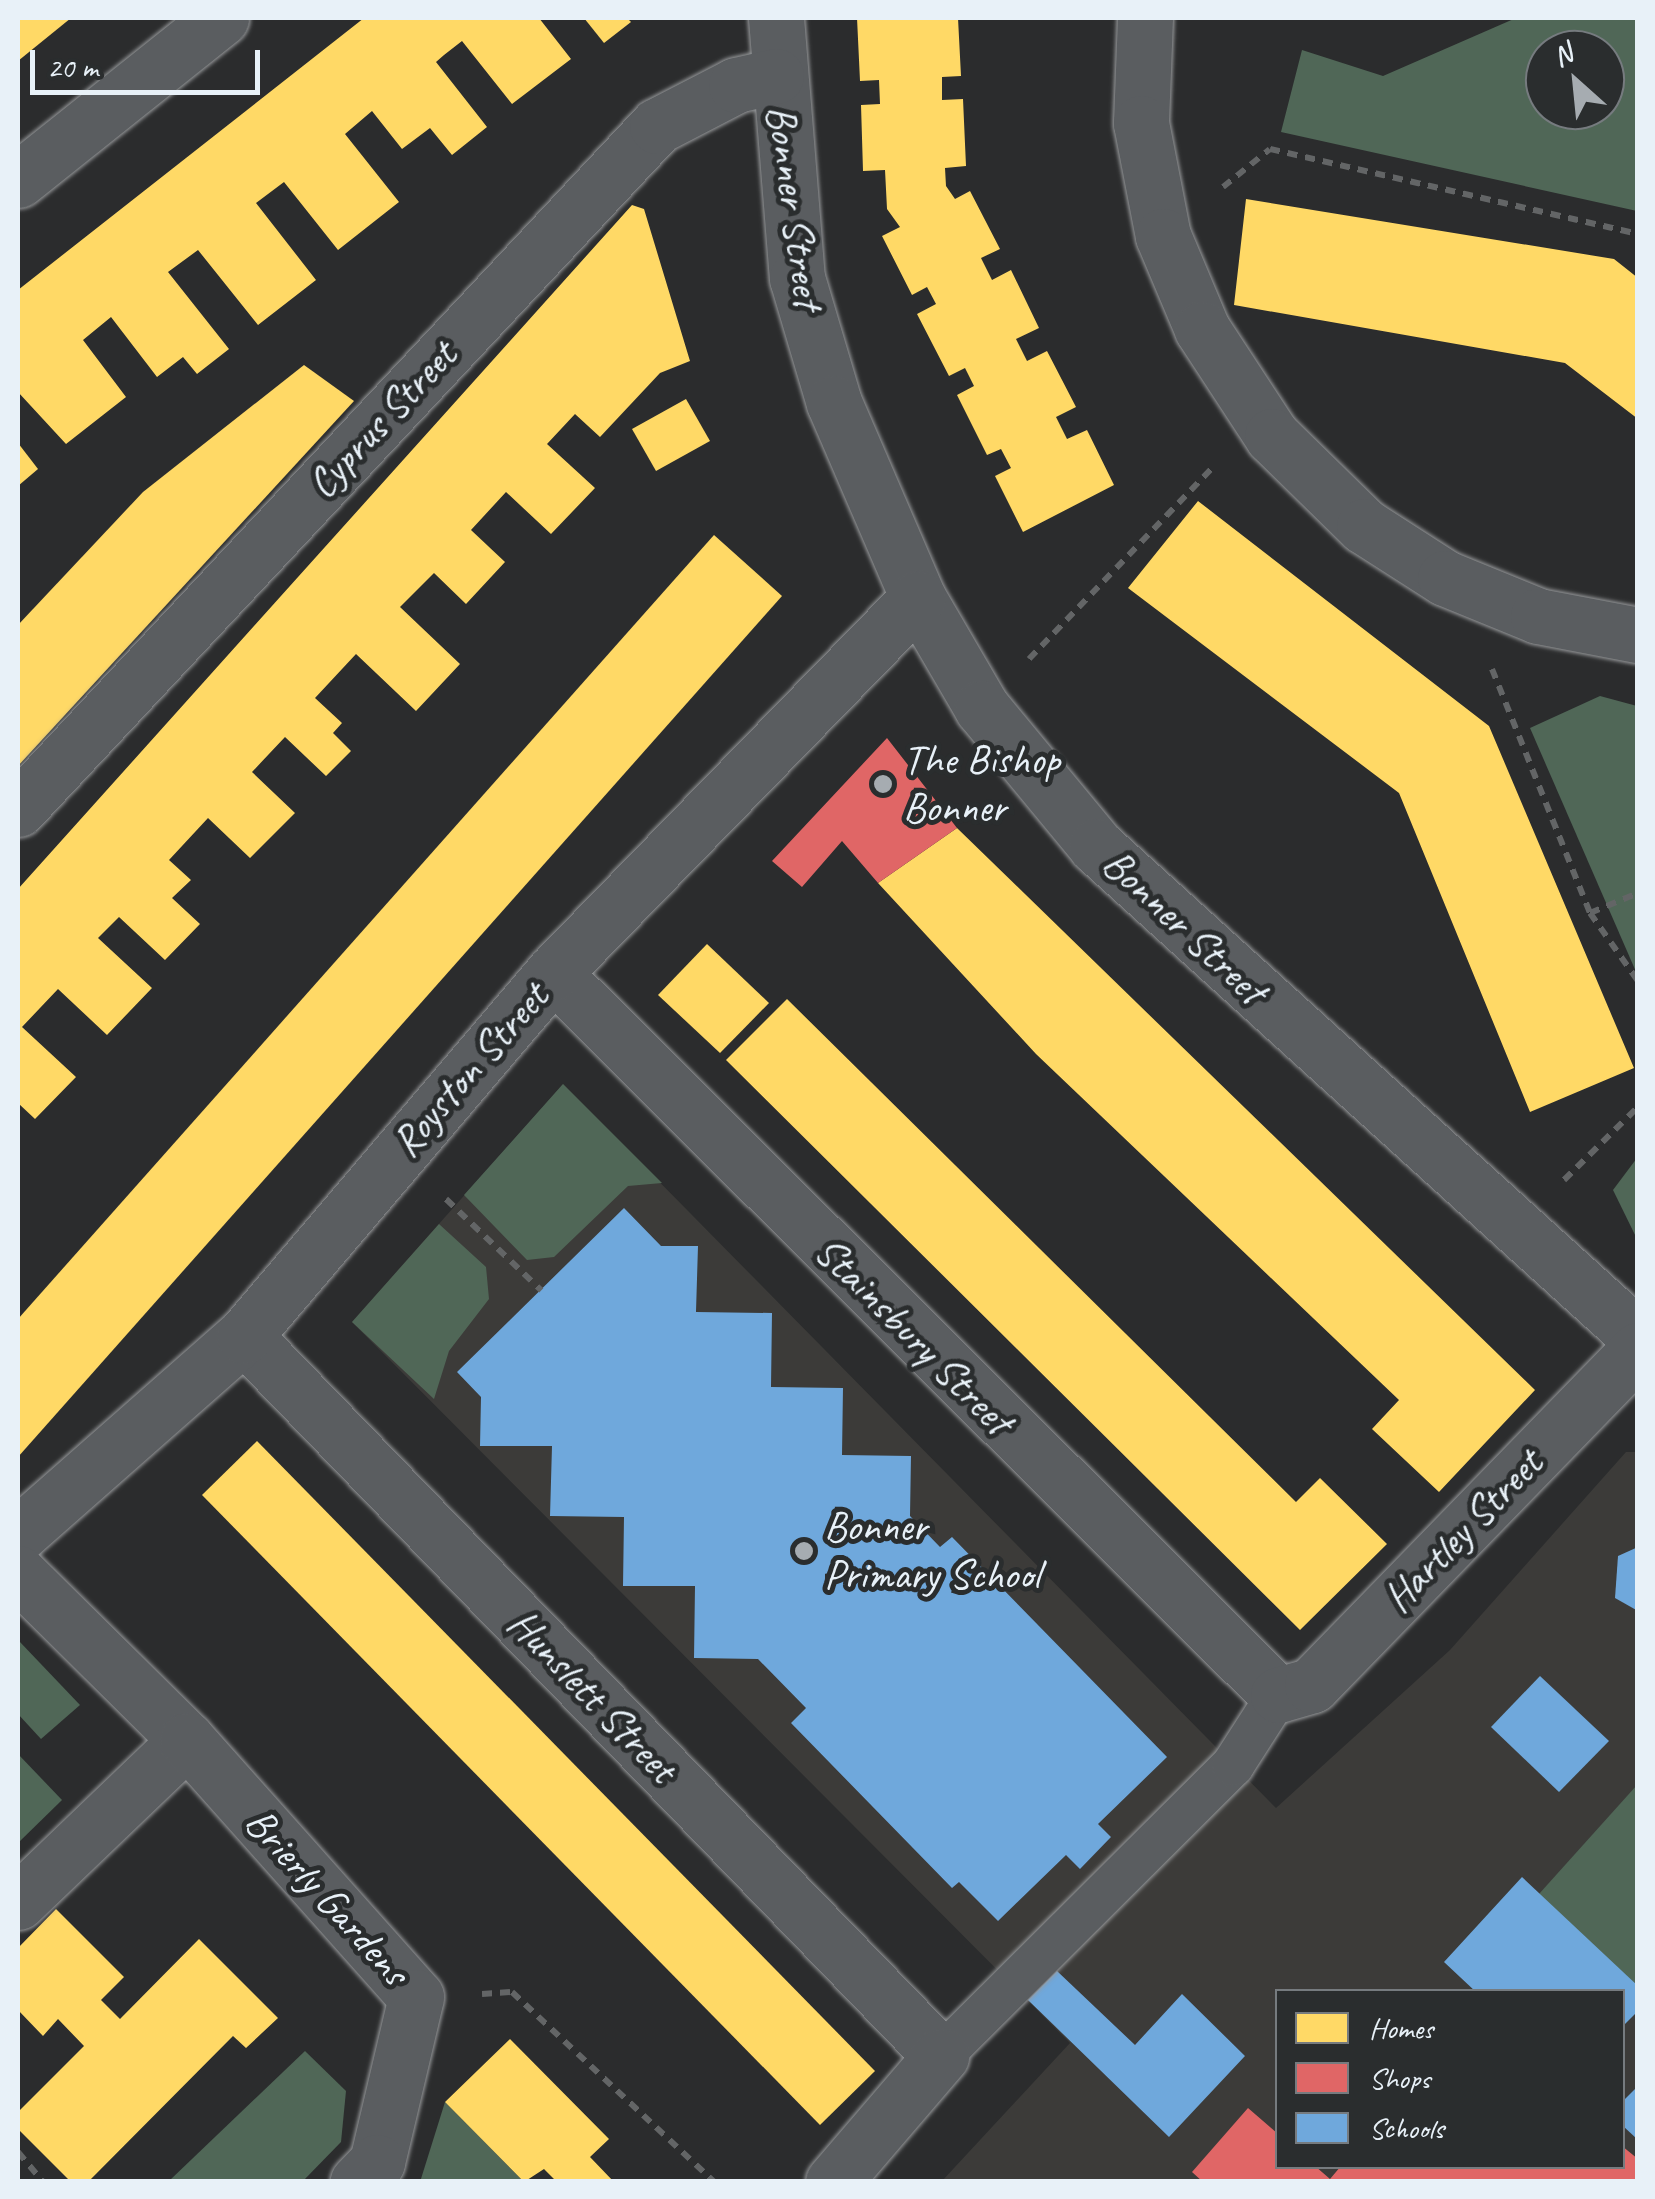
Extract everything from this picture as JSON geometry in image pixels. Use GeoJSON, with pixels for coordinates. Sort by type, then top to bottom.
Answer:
{"type":"FeatureCollection","features":[{"type":"Feature","properties":{"kind":"street"},"geometry":{"type":"LineString","coordinates":[[18,180],[220,18]]}},
{"type":"Feature","properties":{"kind":"street","name":"Bonner Street"},"geometry":{"type":"LineString","coordinates":[[776,18],[776,76],[797,278],[834,403],[918,598],[982,708],[1096,846],[1514,1229],[1638,1337]]}},
{"type":"Feature","properties":{"kind":"street"},"geometry":{"type":"LineString","coordinates":[[1146,18],[1141,122],[1163,236],[1202,329],[1256,415],[1364,526],[1488,598],[1638,635]]}},
{"type":"Feature","properties":{"kind":"street","name":"Cyprus Street"},"geometry":{"type":"LineString","coordinates":[[18,808],[657,126],[736,84],[776,76]]}},
{"type":"Feature","properties":{"kind":"street","name":"Royston Street"},"geometry":{"type":"LineString","coordinates":[[18,1535],[244,1336],[553,973],[918,598]]}},
{"type":"Feature","properties":{"kind":"street","name":"Stainsbury Street"},"geometry":{"type":"LineString","coordinates":[[553,973],[1278,1695]]}},
{"type":"Feature","properties":{"kind":"street","name":"Hunslett Street"},"geometry":{"type":"LineString","coordinates":[[244,1336],[940,2056]]}},
{"type":"Feature","properties":{"kind":"street","name":"Hartley Street"},"geometry":{"type":"LineString","coordinates":[[1278,1695],[1312,1685],[1638,1350]]}},
{"type":"Feature","properties":{"kind":"street","name":"Brierly Gardens"},"geometry":{"type":"LineString","coordinates":[[18,1573],[186,1740],[416,1997],[377,2162],[358,2182]]}},
{"type":"Feature","properties":{"kind":"street"},"geometry":{"type":"LineString","coordinates":[[18,1902],[186,1740]]}},
{"type":"Feature","properties":{"kind":"street"},"geometry":{"type":"LineString","coordinates":[[833,2182],[940,2056]]}},
{"type":"Feature","properties":{"kind":"lane"},"geometry":{"type":"LineString","coordinates":[[940,2056],[1233,1765],[1278,1695]]}},
{"type":"Feature","properties":{"kind":"path"},"geometry":{"type":"LineString","coordinates":[[1163,236],[1270,148],[1638,234]]}},
{"type":"Feature","properties":{"kind":"path"},"geometry":{"type":"LineString","coordinates":[[982,708],[1256,415]]}},
{"type":"Feature","properties":{"kind":"path"},"geometry":{"type":"LineString","coordinates":[[1488,598],[1493,684],[1590,913],[1638,981]]}},
{"type":"Feature","properties":{"kind":"path"},"geometry":{"type":"LineString","coordinates":[[1590,913],[1638,893]]}},
{"type":"Feature","properties":{"kind":"path"},"geometry":{"type":"LineString","coordinates":[[1514,1229],[1638,1106]]}},
{"type":"Feature","properties":{"kind":"path"},"geometry":{"type":"LineString","coordinates":[[399,1152],[542,1290]]}},
{"type":"Feature","properties":{"kind":"path"},"geometry":{"type":"LineString","coordinates":[[416,1997],[512,1992],[714,2182]]}},
{"type":"Feature","properties":{"kind":"path"},"geometry":{"type":"LineString","coordinates":[[18,2152],[43,2182]]}},
{"type":"Feature","properties":{"kind":"shaded area","name":"Bonner Primary School"},"geometry":{"type":"Polygon","coordinates":[[[563,1084],[1276,1808],[1450,1650],[1626,1452],[1637,1452],[1637,2181],[942,2181],[1070,2043],[352,1322],[563,1084]]]}},
{"type":"Feature","properties":{"kind":"green space"},"geometry":{"type":"Polygon","coordinates":[[[1516,18],[1637,18],[1637,211],[1281,132],[1302,50],[1383,76],[1516,18]]]}},
{"type":"Feature","properties":{"kind":"green space"},"geometry":{"type":"Polygon","coordinates":[[[1600,696],[1637,706],[1637,974],[1530,728],[1600,696]]]}},
{"type":"Feature","properties":{"kind":"green space"},"geometry":{"type":"Polygon","coordinates":[[[563,1084],[662,1183],[628,1186],[554,1257],[527,1260],[464,1195],[563,1084]]]}},
{"type":"Feature","properties":{"kind":"green space"},"geometry":{"type":"Polygon","coordinates":[[[1637,1158],[1637,1239],[1613,1190],[1637,1158]]]}},
{"type":"Feature","properties":{"kind":"green space"},"geometry":{"type":"Polygon","coordinates":[[[439,1224],[486,1267],[489,1299],[449,1351],[434,1399],[352,1322],[439,1224]]]}},
{"type":"Feature","properties":{"kind":"green space"},"geometry":{"type":"Polygon","coordinates":[[[19,1641],[80,1705],[41,1739],[18,1714],[19,1641]]]}},
{"type":"Feature","properties":{"kind":"green space"},"geometry":{"type":"Polygon","coordinates":[[[18,1754],[62,1800],[18,1843],[18,1754]]]}},
{"type":"Feature","properties":{"kind":"green space"},"geometry":{"type":"Polygon","coordinates":[[[1637,1785],[1637,1986],[1539,1894],[1637,1785]]]}},
{"type":"Feature","properties":{"kind":"green space"},"geometry":{"type":"Polygon","coordinates":[[[305,2051],[346,2091],[341,2142],[303,2181],[169,2181],[305,2051]]]}},
{"type":"Feature","properties":{"kind":"green space"},"geometry":{"type":"Polygon","coordinates":[[[445,2102],[524,2182],[420,2182],[445,2102]]]}},
{"type":"Feature","properties":{"kind":"building: Homes"},"geometry":{"type":"Polygon","coordinates":[[[18,18],[71,18],[18,61],[18,18]]]}},
{"type":"Feature","properties":{"kind":"building: Homes"},"geometry":{"type":"Polygon","coordinates":[[[364,18],[539,18],[571,59],[512,104],[462,41],[436,62],[487,127],[452,155],[430,128],[402,149],[372,111],[345,134],[399,202],[338,250],[284,182],[256,203],[316,280],[258,325],[198,250],[168,272],[229,349],[197,374],[183,357],[157,377],[111,317],[83,340],[126,397],[66,444],[18,392],[18,290],[364,18]]]}},
{"type":"Feature","properties":{"kind":"building: Homes"},"geometry":{"type":"Polygon","coordinates":[[[584,18],[627,18],[631,22],[604,43],[584,18]]]}},
{"type":"Feature","properties":{"kind":"building: Homes"},"geometry":{"type":"Polygon","coordinates":[[[857,18],[958,18],[961,76],[942,77],[942,100],[963,99],[966,166],[945,168],[946,186],[955,199],[970,191],[1000,249],[981,258],[992,280],[1011,270],[1039,328],[1016,339],[1027,361],[1047,351],[1076,407],[1056,417],[1067,439],[1087,430],[1114,485],[1023,532],[995,476],[1011,468],[1001,449],[987,455],[957,395],[974,386],[965,368],[949,376],[917,314],[936,304],[927,287],[912,295],[882,236],[900,227],[887,209],[885,170],[863,171],[861,105],[880,104],[879,80],[860,81],[857,18]]]}},
{"type":"Feature","properties":{"kind":"building: Homes"},"geometry":{"type":"Polygon","coordinates":[[[1246,199],[1614,259],[1638,278],[1638,419],[1565,363],[1234,305],[1246,199]]]}},
{"type":"Feature","properties":{"kind":"building: Homes"},"geometry":{"type":"Polygon","coordinates":[[[632,205],[644,209],[690,361],[660,373],[600,437],[575,414],[547,444],[595,488],[551,534],[506,492],[471,530],[505,562],[466,604],[434,573],[400,607],[460,664],[416,711],[356,654],[315,698],[342,723],[333,733],[351,751],[326,776],[285,737],[252,772],[295,813],[250,858],[208,818],[169,860],[191,880],[172,898],[200,924],[165,960],[119,917],[98,938],[152,988],[107,1035],[58,989],[22,1027],[76,1077],[35,1119],[18,1103],[18,889],[632,205]]]}},
{"type":"Feature","properties":{"kind":"building: Homes"},"geometry":{"type":"Polygon","coordinates":[[[304,365],[354,401],[18,766],[18,625],[143,492],[304,365]]]}},
{"type":"Feature","properties":{"kind":"building: Homes"},"geometry":{"type":"Polygon","coordinates":[[[686,399],[710,441],[656,471],[632,429],[686,399]]]}},
{"type":"Feature","properties":{"kind":"building: Homes"},"geometry":{"type":"Polygon","coordinates":[[[18,443],[38,469],[18,486],[18,443]]]}},
{"type":"Feature","properties":{"kind":"building: Homes"},"geometry":{"type":"Polygon","coordinates":[[[1198,501],[1489,726],[1634,1068],[1530,1112],[1399,793],[1128,588],[1198,501]]]}},
{"type":"Feature","properties":{"kind":"building: Homes"},"geometry":{"type":"Polygon","coordinates":[[[714,535],[782,596],[18,1457],[18,1319],[714,535]]]}},
{"type":"Feature","properties":{"kind":"building: Homes"},"geometry":{"type":"Polygon","coordinates":[[[957,828],[1535,1390],[1439,1492],[1372,1429],[1399,1400],[1036,1054],[878,883],[957,828]]]}},
{"type":"Feature","properties":{"kind":"building: Homes"},"geometry":{"type":"Polygon","coordinates":[[[707,944],[769,1003],[720,1053],[658,995],[707,944]]]}},
{"type":"Feature","properties":{"kind":"building: Homes"},"geometry":{"type":"Polygon","coordinates":[[[787,999],[1296,1502],[1320,1478],[1387,1544],[1300,1630],[726,1060],[787,999]]]}},
{"type":"Feature","properties":{"kind":"building: Homes"},"geometry":{"type":"Polygon","coordinates":[[[257,1441],[875,2071],[820,2125],[202,1495],[257,1441]]]}},
{"type":"Feature","properties":{"kind":"building: Homes"},"geometry":{"type":"Polygon","coordinates":[[[56,1909],[124,1977],[101,2000],[120,2019],[199,1939],[278,2018],[246,2048],[233,2036],[88,2182],[71,2182],[18,2129],[18,2112],[84,2046],[58,2019],[43,2036],[18,2010],[18,1948],[56,1909]]]}},
{"type":"Feature","properties":{"kind":"building: Homes"},"geometry":{"type":"Polygon","coordinates":[[[510,2039],[609,2139],[590,2157],[614,2182],[557,2182],[544,2169],[524,2182],[445,2102],[510,2039]]]}},
{"type":"Feature","properties":{"kind":"building: Shops","name":"The Bishop Bonner"},"geometry":{"type":"Polygon","coordinates":[[[887,738],[957,828],[878,883],[842,841],[802,887],[772,861],[887,738]]]}},
{"type":"Feature","properties":{"kind":"building: Shops"},"geometry":{"type":"Polygon","coordinates":[[[1248,2108],[1275,2131],[1275,2169],[1318,2169],[1330,2179],[1338,2169],[1625,2169],[1625,2148],[1638,2159],[1638,2182],[1203,2182],[1192,2172],[1248,2108]]]}},
{"type":"Feature","properties":{"kind":"building: Schools"},"geometry":{"type":"Polygon","coordinates":[[[624,1208],[661,1246],[698,1246],[696,1312],[772,1313],[771,1387],[843,1388],[842,1455],[911,1456],[910,1516],[940,1547],[952,1537],[1167,1757],[1098,1824],[1111,1837],[1080,1869],[1066,1855],[998,1921],[959,1882],[952,1888],[791,1723],[806,1708],[758,1659],[694,1658],[695,1586],[623,1586],[624,1517],[550,1516],[552,1446],[480,1446],[481,1397],[457,1372],[624,1208]]]}},
{"type":"Feature","properties":{"kind":"building: Schools"},"geometry":{"type":"Polygon","coordinates":[[[1638,1547],[1638,1611],[1615,1598],[1618,1556],[1638,1547]]]}},
{"type":"Feature","properties":{"kind":"building: Schools"},"geometry":{"type":"Polygon","coordinates":[[[1540,1676],[1609,1741],[1559,1792],[1491,1727],[1540,1676]]]}},
{"type":"Feature","properties":{"kind":"building: Schools"},"geometry":{"type":"Polygon","coordinates":[[[1522,1877],[1638,1986],[1638,2011],[1625,2024],[1625,1989],[1473,1989],[1444,1962],[1522,1877]]]}},
{"type":"Feature","properties":{"kind":"building: Schools"},"geometry":{"type":"Polygon","coordinates":[[[1057,1971],[1135,2045],[1182,1994],[1245,2056],[1169,2137],[1028,2000],[1057,1971]]]}},
{"type":"Feature","properties":{"kind":"building: Schools"},"geometry":{"type":"Polygon","coordinates":[[[1638,2086],[1638,2140],[1625,2128],[1625,2099],[1638,2086]]]}},
{"type":"Feature","properties":{"kind":"place","name":"The Bishop Bonner"},"geometry":{"type":"Point","coordinates":[883,784]}},
{"type":"Feature","properties":{"kind":"place","name":"Bonner Primary School"},"geometry":{"type":"Point","coordinates":[804,1551]}}]}
